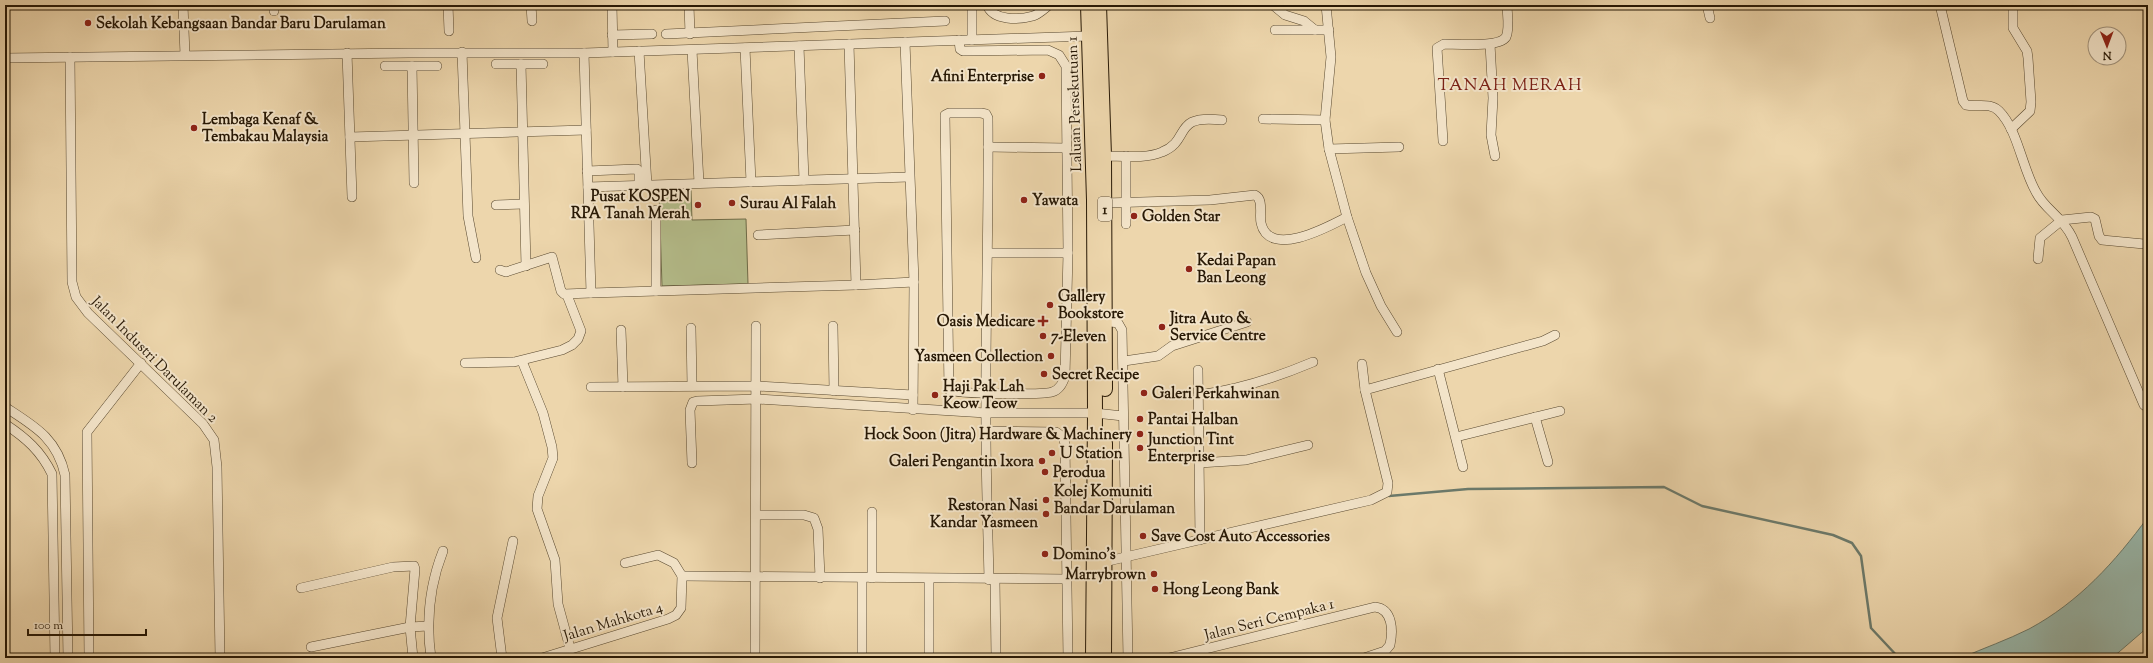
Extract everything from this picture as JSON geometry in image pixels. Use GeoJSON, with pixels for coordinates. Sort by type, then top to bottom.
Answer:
{"type":"FeatureCollection","features":[{"type":"Feature","properties":{"kind":"highway","name":"Laluan Persekutuan 1"},"geometry":{"type":"LineString","coordinates":[[1088,5],[1088,36],[1093,116],[1104,562],[1104,658]]}},
{"type":"Feature","properties":{"kind":"highway","name":"Laluan Persekutuan 1"},"geometry":{"type":"LineString","coordinates":[[1093,658],[1100,413],[1105,321],[1105,203],[1099,5]]}},
{"type":"Feature","properties":{"kind":"street"},"geometry":{"type":"LineString","coordinates":[[183,5],[185,55]]}},
{"type":"Feature","properties":{"kind":"street"},"geometry":{"type":"LineString","coordinates":[[448,5],[449,31]]}},
{"type":"Feature","properties":{"kind":"street"},"geometry":{"type":"LineString","coordinates":[[531,5],[532,21]]}},
{"type":"Feature","properties":{"kind":"street"},"geometry":{"type":"LineString","coordinates":[[612,5],[613,52]]}},
{"type":"Feature","properties":{"kind":"street"},"geometry":{"type":"LineString","coordinates":[[689,5],[690,34]]}},
{"type":"Feature","properties":{"kind":"street"},"geometry":{"type":"LineString","coordinates":[[972,5],[972,40]]}},
{"type":"Feature","properties":{"kind":"street"},"geometry":{"type":"LineString","coordinates":[[987,5],[994,14],[1002,17],[1033,16],[1049,5]]}},
{"type":"Feature","properties":{"kind":"street"},"geometry":{"type":"LineString","coordinates":[[1273,5],[1285,15],[1304,20],[1314,30]]}},
{"type":"Feature","properties":{"kind":"street"},"geometry":{"type":"LineString","coordinates":[[1326,5],[1331,64],[1325,120],[1329,149],[1347,217],[1366,272],[1381,306],[1396,332]]}},
{"type":"Feature","properties":{"kind":"street"},"geometry":{"type":"LineString","coordinates":[[1443,141],[1437,48],[1444,44],[1490,44],[1500,41],[1506,37],[1507,5]]}},
{"type":"Feature","properties":{"kind":"street"},"geometry":{"type":"LineString","coordinates":[[1708,5],[1710,18]]}},
{"type":"Feature","properties":{"kind":"street"},"geometry":{"type":"LineString","coordinates":[[1940,5],[1963,101],[1966,105],[1988,106],[1997,109],[2011,129],[2035,192],[2044,204],[2062,220],[2072,237],[2144,404],[2148,408]]}},
{"type":"Feature","properties":{"kind":"street"},"geometry":{"type":"LineString","coordinates":[[2011,129],[2028,114],[2031,102],[2027,51],[2013,28],[2013,5]]}},
{"type":"Feature","properties":{"kind":"street"},"geometry":{"type":"LineString","coordinates":[[666,34],[690,34],[945,20]]}},
{"type":"Feature","properties":{"kind":"street"},"geometry":{"type":"LineString","coordinates":[[1275,30],[1329,30]]}},
{"type":"Feature","properties":{"kind":"street"},"geometry":{"type":"LineString","coordinates":[[612,35],[652,34]]}},
{"type":"Feature","properties":{"kind":"street"},"geometry":{"type":"LineString","coordinates":[[5,58],[462,52],[584,53],[1088,36]]}},
{"type":"Feature","properties":{"kind":"street"},"geometry":{"type":"LineString","coordinates":[[1034,38],[1035,50]]}},
{"type":"Feature","properties":{"kind":"street"},"geometry":{"type":"LineString","coordinates":[[959,40],[960,49],[963,51],[1048,50],[1054,52],[1065,63],[1068,253],[1064,382],[1053,392],[986,392],[955,392],[949,390],[945,115],[949,113],[986,114],[988,118],[988,253],[986,392],[986,431],[996,658]]}},
{"type":"Feature","properties":{"kind":"street"},"geometry":{"type":"LineString","coordinates":[[905,42],[914,282],[913,410]]}},
{"type":"Feature","properties":{"kind":"street"},"geometry":{"type":"LineString","coordinates":[[849,44],[856,286]]}},
{"type":"Feature","properties":{"kind":"street"},"geometry":{"type":"LineString","coordinates":[[1490,44],[1493,98],[1491,136],[1495,156]]}},
{"type":"Feature","properties":{"kind":"street"},"geometry":{"type":"LineString","coordinates":[[799,46],[804,180]]}},
{"type":"Feature","properties":{"kind":"street"},"geometry":{"type":"LineString","coordinates":[[745,48],[751,182]]}},
{"type":"Feature","properties":{"kind":"street"},"geometry":{"type":"LineString","coordinates":[[692,50],[699,183]]}},
{"type":"Feature","properties":{"kind":"street"},"geometry":{"type":"LineString","coordinates":[[639,51],[643,185]]}},
{"type":"Feature","properties":{"kind":"street"},"geometry":{"type":"LineString","coordinates":[[462,52],[468,216],[476,258]]}},
{"type":"Feature","properties":{"kind":"street"},"geometry":{"type":"LineString","coordinates":[[584,53],[591,293]]}},
{"type":"Feature","properties":{"kind":"street"},"geometry":{"type":"LineString","coordinates":[[347,54],[352,197]]}},
{"type":"Feature","properties":{"kind":"street","name":"Jalan Industri Darulaman 2"},"geometry":{"type":"LineString","coordinates":[[70,57],[72,282],[76,297],[88,313],[203,424],[214,440],[217,467],[220,658]]}},
{"type":"Feature","properties":{"kind":"street"},"geometry":{"type":"LineString","coordinates":[[496,64],[543,64]]}},
{"type":"Feature","properties":{"kind":"street"},"geometry":{"type":"LineString","coordinates":[[521,64],[526,266]]}},
{"type":"Feature","properties":{"kind":"street"},"geometry":{"type":"LineString","coordinates":[[385,66],[437,66]]}},
{"type":"Feature","properties":{"kind":"street"},"geometry":{"type":"LineString","coordinates":[[412,66],[414,183]]}},
{"type":"Feature","properties":{"kind":"street"},"geometry":{"type":"LineString","coordinates":[[1104,156],[1126,156],[1162,152],[1173,144],[1184,129],[1194,120],[1200,118],[1222,120]]}},
{"type":"Feature","properties":{"kind":"street"},"geometry":{"type":"LineString","coordinates":[[1263,119],[1325,120]]}},
{"type":"Feature","properties":{"kind":"street"},"geometry":{"type":"LineString","coordinates":[[350,136],[586,130]]}},
{"type":"Feature","properties":{"kind":"street"},"geometry":{"type":"LineString","coordinates":[[988,147],[1067,148]]}},
{"type":"Feature","properties":{"kind":"street"},"geometry":{"type":"LineString","coordinates":[[1329,149],[1399,147]]}},
{"type":"Feature","properties":{"kind":"street"},"geometry":{"type":"LineString","coordinates":[[1126,156],[1126,224]]}},
{"type":"Feature","properties":{"kind":"street"},"geometry":{"type":"LineString","coordinates":[[587,171],[637,169],[643,185]]}},
{"type":"Feature","properties":{"kind":"street"},"geometry":{"type":"LineString","coordinates":[[588,187],[909,177]]}},
{"type":"Feature","properties":{"kind":"street"},"geometry":{"type":"LineString","coordinates":[[1105,203],[1210,200],[1255,195],[1260,200],[1263,229],[1268,235],[1281,240],[1310,234],[1347,217]]}},
{"type":"Feature","properties":{"kind":"street"},"geometry":{"type":"LineString","coordinates":[[496,205],[524,204]]}},
{"type":"Feature","properties":{"kind":"street"},"geometry":{"type":"LineString","coordinates":[[656,210],[656,291]]}},
{"type":"Feature","properties":{"kind":"street"},"geometry":{"type":"LineString","coordinates":[[2038,259],[2040,238],[2062,220],[2091,217],[2095,219],[2098,236],[2102,240],[2144,244]]}},
{"type":"Feature","properties":{"kind":"street"},"geometry":{"type":"LineString","coordinates":[[758,235],[855,230]]}},
{"type":"Feature","properties":{"kind":"street"},"geometry":{"type":"LineString","coordinates":[[988,253],[1068,253]]}},
{"type":"Feature","properties":{"kind":"street"},"geometry":{"type":"LineString","coordinates":[[465,363],[522,361],[562,350],[572,345],[578,339],[581,331],[567,295],[562,291],[552,257],[506,272],[500,270]]}},
{"type":"Feature","properties":{"kind":"street"},"geometry":{"type":"LineString","coordinates":[[567,295],[591,293],[856,286],[914,282]]}},
{"type":"Feature","properties":{"kind":"street"},"geometry":{"type":"LineString","coordinates":[[1105,321],[1116,322],[1122,327],[1124,361],[1123,416],[1128,658]]}},
{"type":"Feature","properties":{"kind":"street"},"geometry":{"type":"LineString","coordinates":[[1124,361],[1158,356],[1172,346],[1247,322]]}},
{"type":"Feature","properties":{"kind":"street"},"geometry":{"type":"LineString","coordinates":[[755,658],[757,576],[756,326]]}},
{"type":"Feature","properties":{"kind":"street"},"geometry":{"type":"LineString","coordinates":[[834,326],[834,391]]}},
{"type":"Feature","properties":{"kind":"street"},"geometry":{"type":"LineString","coordinates":[[691,328],[692,386]]}},
{"type":"Feature","properties":{"kind":"street"},"geometry":{"type":"LineString","coordinates":[[621,330],[623,387]]}},
{"type":"Feature","properties":{"kind":"street"},"geometry":{"type":"LineString","coordinates":[[1365,390],[1543,341],[1555,335]]}},
{"type":"Feature","properties":{"kind":"street"},"geometry":{"type":"LineString","coordinates":[[522,361],[540,407],[552,447],[553,458],[538,496],[537,509],[553,553],[558,604],[570,648]]}},
{"type":"Feature","properties":{"kind":"street"},"geometry":{"type":"LineString","coordinates":[[1198,395],[1224,392],[1255,384],[1312,362]]}},
{"type":"Feature","properties":{"kind":"street"},"geometry":{"type":"LineString","coordinates":[[89,658],[87,432],[141,363]]}},
{"type":"Feature","properties":{"kind":"street"},"geometry":{"type":"LineString","coordinates":[[1104,562],[1371,500],[1387,492],[1388,483],[1365,390],[1362,364]]}},
{"type":"Feature","properties":{"kind":"street"},"geometry":{"type":"LineString","coordinates":[[1438,369],[1463,467]]}},
{"type":"Feature","properties":{"kind":"street"},"geometry":{"type":"LineString","coordinates":[[1198,370],[1200,540]]}},
{"type":"Feature","properties":{"kind":"street"},"geometry":{"type":"LineString","coordinates":[[591,387],[757,386],[913,395]]}},
{"type":"Feature","properties":{"kind":"street"},"geometry":{"type":"LineString","coordinates":[[692,463],[690,410],[694,402],[697,401],[757,399],[913,410],[986,413],[1100,413],[1123,416]]}},
{"type":"Feature","properties":{"kind":"street"},"geometry":{"type":"LineString","coordinates":[[5,407],[36,427],[48,438],[62,464],[64,475],[68,658]]}},
{"type":"Feature","properties":{"kind":"street"},"geometry":{"type":"LineString","coordinates":[[1456,437],[1560,411]]}},
{"type":"Feature","properties":{"kind":"street"},"geometry":{"type":"LineString","coordinates":[[1535,417],[1548,462]]}},
{"type":"Feature","properties":{"kind":"street"},"geometry":{"type":"LineString","coordinates":[[5,424],[25,438],[38,450],[52,474],[55,658]]}},
{"type":"Feature","properties":{"kind":"street"},"geometry":{"type":"LineString","coordinates":[[986,431],[1056,432],[1063,437],[1065,444],[1068,658]]}},
{"type":"Feature","properties":{"kind":"street"},"geometry":{"type":"LineString","coordinates":[[1199,463],[1246,460],[1308,445]]}},
{"type":"Feature","properties":{"kind":"street"},"geometry":{"type":"LineString","coordinates":[[872,512],[872,578]]}},
{"type":"Feature","properties":{"kind":"street"},"geometry":{"type":"LineString","coordinates":[[756,515],[804,515],[814,518],[818,529],[820,578]]}},
{"type":"Feature","properties":{"kind":"street"},"geometry":{"type":"LineString","coordinates":[[502,658],[498,618],[513,541]]}},
{"type":"Feature","properties":{"kind":"street"},"geometry":{"type":"LineString","coordinates":[[431,658],[428,626],[434,575],[442,551]]}},
{"type":"Feature","properties":{"kind":"street"},"geometry":{"type":"LineString","coordinates":[[625,563],[658,554],[674,563],[682,576],[992,580],[1067,579]]}},
{"type":"Feature","properties":{"kind":"street"},"geometry":{"type":"LineString","coordinates":[[301,588],[393,568],[414,566],[416,569],[410,628],[413,658]]}},
{"type":"Feature","properties":{"kind":"street","name":"Jalan Mahkota 4"},"geometry":{"type":"LineString","coordinates":[[542,658],[676,615],[681,608],[682,576]]}},
{"type":"Feature","properties":{"kind":"street"},"geometry":{"type":"LineString","coordinates":[[862,578],[862,658]]}},
{"type":"Feature","properties":{"kind":"street"},"geometry":{"type":"LineString","coordinates":[[929,579],[929,658]]}},
{"type":"Feature","properties":{"kind":"street","name":"Jalan Seri Cempaka 1"},"geometry":{"type":"LineString","coordinates":[[1169,658],[1198,655],[1375,607],[1387,612],[1391,625],[1390,645],[1379,654],[1364,658]]}},
{"type":"Feature","properties":{"kind":"street"},"geometry":{"type":"LineString","coordinates":[[311,647],[410,628],[428,626]]}},
{"type":"Feature","properties":{"kind":"green space"},"geometry":{"type":"Polygon","coordinates":[[[691,190],[692,220],[746,219],[748,284],[662,286],[659,191],[691,190]]]}},
{"type":"Feature","properties":{"kind":"shaded area"},"geometry":{"type":"Polygon","coordinates":[[[2148,517],[2148,627],[2112,658],[1961,658],[2029,629],[2080,594],[2123,550],[2148,517]]]}},
{"type":"Feature","properties":{"kind":"waterway"},"geometry":{"type":"LineString","coordinates":[[1389,496],[1468,489],[1664,487],[1702,506],[1833,535],[1852,543],[1861,556],[1871,628],[1899,658]]}},
{"type":"Feature","properties":{"kind":"place","name":"Sekolah Kebangsaan Bandar Baru Darulaman"},"geometry":{"type":"Point","coordinates":[88,23]}},
{"type":"Feature","properties":{"kind":"place","name":"Afini Enterprise"},"geometry":{"type":"Point","coordinates":[1042,76]}},
{"type":"Feature","properties":{"kind":"place","name":"Lembaga Kenaf & Tembakau Malaysia"},"geometry":{"type":"Point","coordinates":[194,128]}},
{"type":"Feature","properties":{"kind":"place","name":"Yawata"},"geometry":{"type":"Point","coordinates":[1024,200]}},
{"type":"Feature","properties":{"kind":"place","name":"Surau Al Falah"},"geometry":{"type":"Point","coordinates":[732,203]}},
{"type":"Feature","properties":{"kind":"place","name":"Pusat KOSPEN RPA Tanah Merah"},"geometry":{"type":"Point","coordinates":[698,205]}},
{"type":"Feature","properties":{"kind":"place","name":"Golden Star"},"geometry":{"type":"Point","coordinates":[1134,216]}},
{"type":"Feature","properties":{"kind":"place","name":"Kedai Papan Ban Leong"},"geometry":{"type":"Point","coordinates":[1189,269]}},
{"type":"Feature","properties":{"kind":"place","name":"Gallery Bookstore"},"geometry":{"type":"Point","coordinates":[1050,305]}},
{"type":"Feature","properties":{"kind":"place","name":"Oasis Medicare"},"geometry":{"type":"Point","coordinates":[1043,321]}},
{"type":"Feature","properties":{"kind":"place","name":"Jitra Auto & Service Centre"},"geometry":{"type":"Point","coordinates":[1162,327]}},
{"type":"Feature","properties":{"kind":"place","name":"7-Eleven"},"geometry":{"type":"Point","coordinates":[1043,336]}},
{"type":"Feature","properties":{"kind":"place","name":"Yasmeen Collection"},"geometry":{"type":"Point","coordinates":[1051,356]}},
{"type":"Feature","properties":{"kind":"place","name":"Secret Recipe"},"geometry":{"type":"Point","coordinates":[1044,374]}},
{"type":"Feature","properties":{"kind":"place","name":"Galeri Perkahwinan"},"geometry":{"type":"Point","coordinates":[1144,393]}},
{"type":"Feature","properties":{"kind":"place","name":"Haji Pak Lah Keow Teow"},"geometry":{"type":"Point","coordinates":[935,395]}},
{"type":"Feature","properties":{"kind":"place","name":"Pantai Halban"},"geometry":{"type":"Point","coordinates":[1140,419]}},
{"type":"Feature","properties":{"kind":"place","name":"Hock Soon (Jitra) Hardware & Machinery"},"geometry":{"type":"Point","coordinates":[1140,434]}},
{"type":"Feature","properties":{"kind":"place","name":"Junction Tint Enterprise"},"geometry":{"type":"Point","coordinates":[1140,448]}},
{"type":"Feature","properties":{"kind":"place","name":"U Station"},"geometry":{"type":"Point","coordinates":[1052,453]}},
{"type":"Feature","properties":{"kind":"place","name":"Galeri Pengantin Ixora"},"geometry":{"type":"Point","coordinates":[1042,461]}},
{"type":"Feature","properties":{"kind":"place","name":"Perodua"},"geometry":{"type":"Point","coordinates":[1045,472]}},
{"type":"Feature","properties":{"kind":"place","name":"Kolej Komuniti Bandar Darulaman"},"geometry":{"type":"Point","coordinates":[1046,500]}},
{"type":"Feature","properties":{"kind":"place","name":"Restoran Nasi Kandar Yasmeen"},"geometry":{"type":"Point","coordinates":[1046,514]}},
{"type":"Feature","properties":{"kind":"place","name":"Save Cost Auto Accessories"},"geometry":{"type":"Point","coordinates":[1143,536]}},
{"type":"Feature","properties":{"kind":"place","name":"Domino's"},"geometry":{"type":"Point","coordinates":[1045,554]}},
{"type":"Feature","properties":{"kind":"place","name":"Marrybrown"},"geometry":{"type":"Point","coordinates":[1154,574]}},
{"type":"Feature","properties":{"kind":"place","name":"Hong Leong Bank"},"geometry":{"type":"Point","coordinates":[1155,589]}},
{"type":"Feature","properties":{"kind":"district","name":"TANAH MERAH"},"geometry":{"type":"Point","coordinates":[1510,84]}}]}
